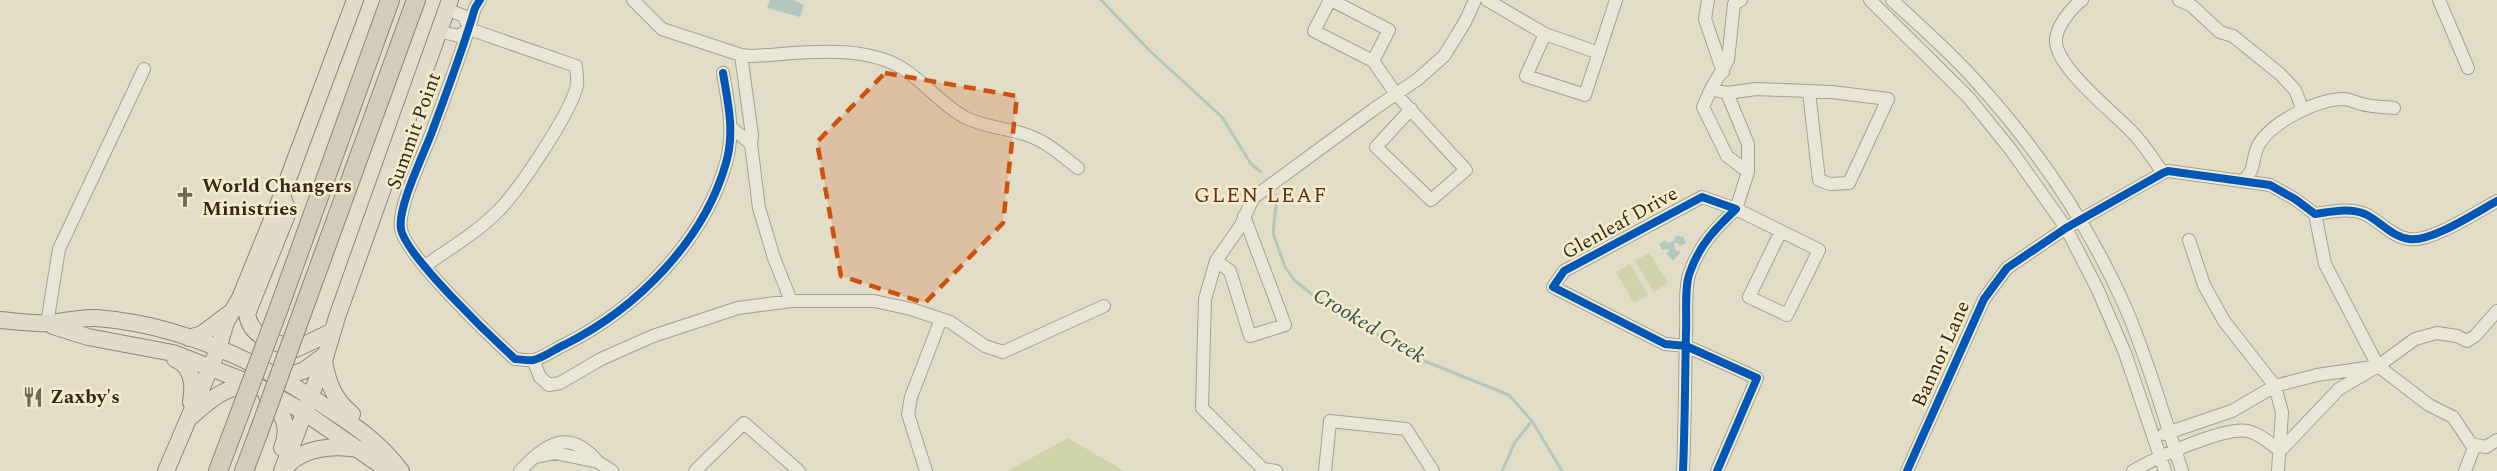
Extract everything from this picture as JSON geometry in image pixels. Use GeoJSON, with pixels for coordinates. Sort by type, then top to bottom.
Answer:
{"type":"FeatureCollection","features":[{"type":"Feature","properties":{"kind":"highway"},"geometry":{"type":"LineString","coordinates":[[218,471],[390,0]]}},
{"type":"Feature","properties":{"kind":"highway"},"geometry":{"type":"LineString","coordinates":[[244,471],[416,0]]}},
{"type":"Feature","properties":{"kind":"main road"},"geometry":{"type":"LineString","coordinates":[[166,471],[210,368],[214,348],[226,322],[233,313],[282,195],[355,0]]}},
{"type":"Feature","properties":{"kind":"main road"},"geometry":{"type":"LineString","coordinates":[[282,471],[311,404],[333,331],[448,4]]}},
{"type":"Feature","properties":{"kind":"main road"},"geometry":{"type":"LineString","coordinates":[[282,195],[288,212],[247,314],[248,324],[252,330],[265,338],[296,349],[333,331]]}},
{"type":"Feature","properties":{"kind":"main road"},"geometry":{"type":"LineString","coordinates":[[189,338],[202,333],[233,313]]}},
{"type":"Feature","properties":{"kind":"main road"},"geometry":{"type":"LineString","coordinates":[[233,313],[236,344],[286,424],[287,435],[274,471]]}},
{"type":"Feature","properties":{"kind":"main road"},"geometry":{"type":"LineString","coordinates":[[0,320],[47,324],[94,318],[136,324],[189,338],[214,348],[258,380],[288,398],[311,404],[358,449],[388,471]]}},
{"type":"Feature","properties":{"kind":"main road"},"geometry":{"type":"LineString","coordinates":[[47,324],[114,346],[164,355],[182,362],[191,374],[193,391],[187,421]]}},
{"type":"Feature","properties":{"kind":"main road"},"geometry":{"type":"LineString","coordinates":[[88,337],[160,350],[210,368],[258,380],[311,404],[381,447],[402,471]]}},
{"type":"Feature","properties":{"kind":"main road"},"geometry":{"type":"LineString","coordinates":[[187,421],[210,400],[229,390],[248,386],[258,380],[308,369],[325,358]]}},
{"type":"Feature","properties":{"kind":"main road"},"geometry":{"type":"LineString","coordinates":[[325,358],[327,379],[336,400],[389,443],[401,461],[402,471]]}},
{"type":"Feature","properties":{"kind":"main road"},"geometry":{"type":"LineString","coordinates":[[282,471],[294,459],[310,451],[333,447],[358,449]]}},
{"type":"Feature","properties":{"kind":"street","name":"Summit Point"},"geometry":{"type":"LineString","coordinates":[[480,0],[475,8],[400,220],[404,240],[482,328],[515,359],[533,360]]}},
{"type":"Feature","properties":{"kind":"street"},"geometry":{"type":"LineString","coordinates":[[633,0],[662,28],[741,55],[751,57],[832,51],[866,54],[903,69],[966,118],[993,128],[1025,134],[1048,144],[1078,168]]}},
{"type":"Feature","properties":{"kind":"street"},"geometry":{"type":"LineString","coordinates":[[1373,61],[1389,30],[1331,0],[1314,31],[1373,61],[1396,94],[1411,109],[1466,170],[1431,200],[1376,147],[1411,109]]}},
{"type":"Feature","properties":{"kind":"street"},"geometry":{"type":"LineString","coordinates":[[1276,471],[1263,469],[1202,408],[1204,299],[1216,261],[1241,225],[1253,198],[1419,79],[1443,56],[1465,22],[1475,0]]}},
{"type":"Feature","properties":{"kind":"street"},"geometry":{"type":"LineString","coordinates":[[1487,0],[1545,34],[1599,53]]}},
{"type":"Feature","properties":{"kind":"street"},"geometry":{"type":"LineString","coordinates":[[1545,34],[1526,76],[1585,95],[1616,0]]}},
{"type":"Feature","properties":{"kind":"street"},"geometry":{"type":"LineString","coordinates":[[1707,0],[1705,20],[1723,72]]}},
{"type":"Feature","properties":{"kind":"street"},"geometry":{"type":"LineString","coordinates":[[1870,0],[1969,98],[2011,150],[2066,228],[2092,278],[2125,353],[2165,471]]}},
{"type":"Feature","properties":{"kind":"street"},"geometry":{"type":"LineString","coordinates":[[1892,0],[1966,70],[2022,135],[2079,220],[2126,309],[2182,471]]}},
{"type":"Feature","properties":{"kind":"street"},"geometry":{"type":"LineString","coordinates":[[2082,0],[2062,23],[2055,39],[2057,49],[2090,93],[2134,133],[2163,173],[2168,171],[2270,185],[2315,214],[2340,211],[2366,214],[2389,231],[2410,240],[2439,233],[2497,201]]}},
{"type":"Feature","properties":{"kind":"street"},"geometry":{"type":"LineString","coordinates":[[2179,0],[2192,6],[2220,32],[2233,36],[2280,74],[2295,90],[2303,110]]}},
{"type":"Feature","properties":{"kind":"street"},"geometry":{"type":"LineString","coordinates":[[2439,0],[2468,68]]}},
{"type":"Feature","properties":{"kind":"street"},"geometry":{"type":"LineString","coordinates":[[1736,1],[1728,60],[1703,107],[1727,156],[1748,172]]}},
{"type":"Feature","properties":{"kind":"street"},"geometry":{"type":"LineString","coordinates":[[425,266],[476,230],[499,210],[548,142],[577,85],[576,66],[469,29],[464,16],[448,4]]}},
{"type":"Feature","properties":{"kind":"street"},"geometry":{"type":"LineString","coordinates":[[438,31],[459,36],[469,29]]}},
{"type":"Feature","properties":{"kind":"street"},"geometry":{"type":"LineString","coordinates":[[741,55],[759,208],[774,258],[791,301]]}},
{"type":"Feature","properties":{"kind":"street"},"geometry":{"type":"LineString","coordinates":[[47,324],[59,249],[144,69]]}},
{"type":"Feature","properties":{"kind":"street"},"geometry":{"type":"LineString","coordinates":[[723,73],[732,128],[727,161],[715,198],[675,255],[632,301],[595,329],[533,360],[540,377],[549,385],[560,383],[601,359],[652,336],[738,308],[791,301],[874,301],[911,309],[950,322],[985,346],[1003,352],[1104,306]]}},
{"type":"Feature","properties":{"kind":"street"},"geometry":{"type":"LineString","coordinates":[[1712,89],[1727,93],[1756,88],[1832,92],[1888,99],[1850,183],[1830,184],[1819,180],[1809,92]]}},
{"type":"Feature","properties":{"kind":"street"},"geometry":{"type":"LineString","coordinates":[[1683,471],[1689,274],[1709,235],[1736,209],[1748,172],[1748,144],[1727,93]]}},
{"type":"Feature","properties":{"kind":"street"},"geometry":{"type":"LineString","coordinates":[[2242,181],[2252,172],[2261,141],[2274,128],[2303,110],[2345,99],[2364,105],[2394,108]]}},
{"type":"Feature","properties":{"kind":"street"},"geometry":{"type":"LineString","coordinates":[[732,128],[751,144]]}},
{"type":"Feature","properties":{"kind":"street","name":"Bannor Lane"},"geometry":{"type":"LineString","coordinates":[[1907,471],[1984,299],[2007,268],[2079,220],[2163,173]]}},
{"type":"Feature","properties":{"kind":"street","name":"Glenleaf Drive"},"geometry":{"type":"LineString","coordinates":[[1717,471],[1757,378],[1686,346],[1665,344],[1552,287],[1564,271],[1702,197],[1736,209],[1781,231],[1819,250],[1787,315],[1749,297],[1781,231]]}},
{"type":"Feature","properties":{"kind":"street"},"geometry":{"type":"LineString","coordinates":[[2315,214],[2325,264],[2378,366],[2429,405],[2453,417],[2471,444],[2486,447],[2497,440]]}},
{"type":"Feature","properties":{"kind":"street"},"geometry":{"type":"LineString","coordinates":[[1216,261],[1230,271],[1250,336],[1285,325],[1244,216]]}},
{"type":"Feature","properties":{"kind":"street"},"geometry":{"type":"LineString","coordinates":[[2189,240],[2204,285],[2224,321],[2275,386],[2282,412],[2278,471]]}},
{"type":"Feature","properties":{"kind":"street"},"geometry":{"type":"LineString","coordinates":[[2280,451],[2339,389],[2378,366],[2415,339],[2437,333],[2457,336],[2467,341],[2475,336],[2497,311]]}},
{"type":"Feature","properties":{"kind":"street"},"geometry":{"type":"LineString","coordinates":[[926,471],[908,414],[911,397],[941,319]]}},
{"type":"Feature","properties":{"kind":"street"},"geometry":{"type":"LineString","coordinates":[[2155,438],[2232,411],[2275,386],[2317,375],[2378,366]]}},
{"type":"Feature","properties":{"kind":"street"},"geometry":{"type":"LineString","coordinates":[[2232,411],[2239,423],[2236,430]]}},
{"type":"Feature","properties":{"kind":"street"},"geometry":{"type":"LineString","coordinates":[[1325,471],[1330,421],[1406,429],[1433,471]]}},
{"type":"Feature","properties":{"kind":"street"},"geometry":{"type":"LineString","coordinates":[[695,471],[744,423],[800,471]]}},
{"type":"Feature","properties":{"kind":"street"},"geometry":{"type":"LineString","coordinates":[[2133,471],[2175,450],[2236,430],[2250,431],[2280,451]]}},
{"type":"Feature","properties":{"kind":"street"},"geometry":{"type":"LineString","coordinates":[[520,471],[549,445],[569,442],[586,448],[598,462],[612,471]]}},
{"type":"Feature","properties":{"kind":"street"},"geometry":{"type":"LineString","coordinates":[[2465,471],[2475,445]]}},
{"type":"Feature","properties":{"kind":"highlighted area"},"geometry":{"type":"Polygon","coordinates":[[[885,73],[1017,96],[1003,223],[925,303],[841,276],[817,142],[885,73]]]}},
{"type":"Feature","properties":{"kind":"green space"},"geometry":{"type":"Polygon","coordinates":[[[1649,253],[1668,283],[1654,292],[1635,261],[1649,253]]]}},
{"type":"Feature","properties":{"kind":"green space"},"geometry":{"type":"Polygon","coordinates":[[[1630,264],[1648,295],[1634,303],[1616,272],[1630,264]]]}},
{"type":"Feature","properties":{"kind":"green space"},"geometry":{"type":"Polygon","coordinates":[[[1068,438],[1124,471],[1008,471],[1068,438]]]}},
{"type":"Feature","properties":{"kind":"shaded area"},"geometry":{"type":"Polygon","coordinates":[[[770,0],[794,0],[804,5],[800,17],[767,8],[770,0]]]}},
{"type":"Feature","properties":{"kind":"shaded area"},"geometry":{"type":"Polygon","coordinates":[[[1679,235],[1683,236],[1686,243],[1680,246],[1674,243],[1675,250],[1681,252],[1673,261],[1666,253],[1670,251],[1669,249],[1662,250],[1659,244],[1666,240],[1667,243],[1674,241],[1679,235]]]}},
{"type":"Feature","properties":{"kind":"waterway","name":"Crooked Creek"},"geometry":{"type":"LineString","coordinates":[[1101,0],[1150,51],[1222,117],[1251,164],[1261,172]]}},
{"type":"Feature","properties":{"kind":"waterway","name":"Crooked Creek"},"geometry":{"type":"LineString","coordinates":[[1277,195],[1273,233],[1285,267],[1295,281],[1317,298],[1417,358],[1509,395],[1532,421],[1562,471]]}},
{"type":"Feature","properties":{"kind":"waterway"},"geometry":{"type":"LineString","coordinates":[[1502,471],[1515,442],[1532,421]]}},
{"type":"Feature","properties":{"kind":"cycle path"},"geometry":{"type":"LineString","coordinates":[[480,0],[475,8],[450,84],[412,179],[403,207],[401,229],[406,241],[433,276],[515,359],[537,359],[546,355],[618,312],[664,269],[684,245],[702,219],[716,192],[729,151],[730,118],[723,73]]}},
{"type":"Feature","properties":{"kind":"cycle path"},"geometry":{"type":"LineString","coordinates":[[1907,471],[1984,299],[2007,268],[2066,228],[2163,173],[2168,171],[2270,185],[2315,214],[2340,211],[2359,212],[2397,235],[2409,239],[2418,239],[2441,232],[2497,201]]}},
{"type":"Feature","properties":{"kind":"cycle path"},"geometry":{"type":"LineString","coordinates":[[1683,471],[1685,419],[1686,349],[1686,332],[1686,301],[1688,278],[1703,245],[1736,209],[1702,197],[1564,271],[1553,287],[1665,344],[1686,346],[1757,378],[1717,471]]}},
{"type":"Feature","properties":{"kind":"place","name":"World Changers Ministries"},"geometry":{"type":"Point","coordinates":[185,197]}},
{"type":"Feature","properties":{"kind":"place","name":"Zaxby's"},"geometry":{"type":"Point","coordinates":[33,397]}},
{"type":"Feature","properties":{"kind":"district","name":"GLEN LEAF"},"geometry":{"type":"Point","coordinates":[1261,196]}}]}
